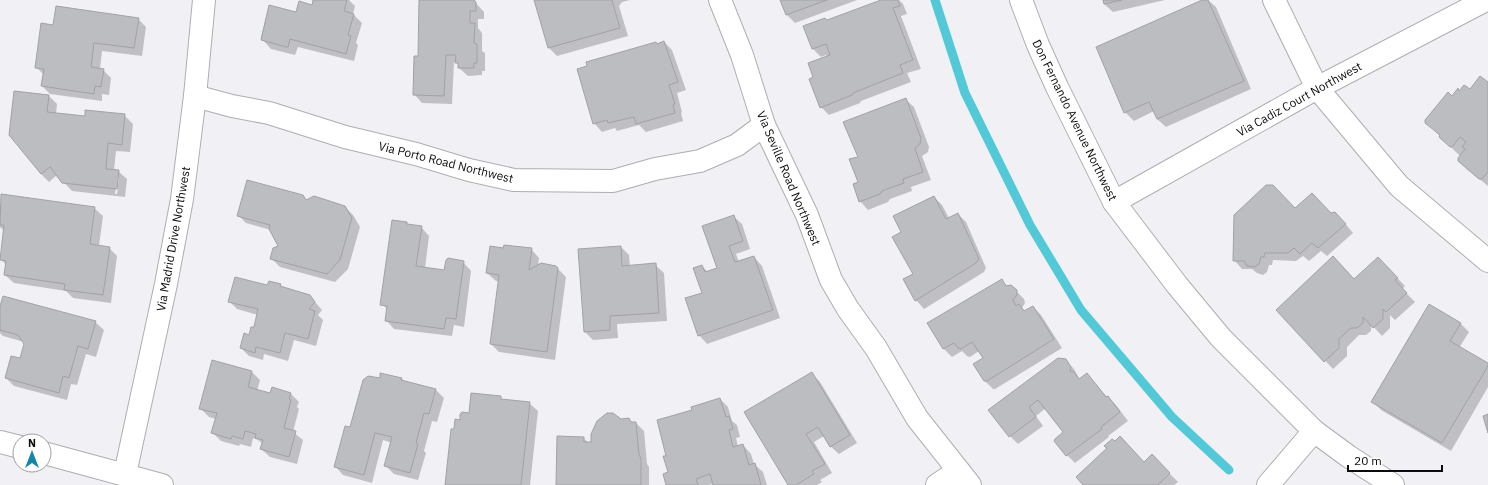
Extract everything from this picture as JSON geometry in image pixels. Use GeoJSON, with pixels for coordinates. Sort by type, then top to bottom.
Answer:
{"type":"FeatureCollection","features":[{"type":"Feature","properties":{"kind":"street","name":"Via Madrid Drive Northwest"},"geometry":{"type":"LineString","coordinates":[[125,474],[181,207],[195,96],[204,0]]}},
{"type":"Feature","properties":{"kind":"street","name":"Via Seville Road Northwest"},"geometry":{"type":"LineString","coordinates":[[720,0],[742,55],[764,125],[807,214],[831,280],[848,309],[876,348],[917,418],[964,478]]}},
{"type":"Feature","properties":{"kind":"street","name":"Don Fernando Avenue Northwest"},"geometry":{"type":"LineString","coordinates":[[1021,0],[1038,45],[1057,87],[1114,202],[1177,285],[1221,338],[1314,431],[1348,456],[1393,485]]}},
{"type":"Feature","properties":{"kind":"street"},"geometry":{"type":"LineString","coordinates":[[1274,0],[1317,88],[1399,186],[1488,261]]}},
{"type":"Feature","properties":{"kind":"street","name":"Via Cadiz Court Northwest"},"geometry":{"type":"LineString","coordinates":[[1114,202],[1317,88],[1486,0]]}},
{"type":"Feature","properties":{"kind":"street","name":"Via Porto Road Northwest"},"geometry":{"type":"LineString","coordinates":[[195,96],[232,106],[269,113],[345,137],[416,154],[469,170],[514,180],[613,181],[655,169],[700,161],[737,145],[764,125]]}},
{"type":"Feature","properties":{"kind":"street"},"geometry":{"type":"LineString","coordinates":[[1268,485],[1314,431]]}},
{"type":"Feature","properties":{"kind":"street"},"geometry":{"type":"LineString","coordinates":[[0,442],[12,445]]}},
{"type":"Feature","properties":{"kind":"street"},"geometry":{"type":"LineString","coordinates":[[52,455],[162,485]]}},
{"type":"Feature","properties":{"kind":"street"},"geometry":{"type":"LineString","coordinates":[[938,485],[964,478]]}},
{"type":"Feature","properties":{"kind":"building"},"geometry":{"type":"Polygon","coordinates":[[[313,0],[347,0],[344,11],[354,14],[348,35],[351,36],[346,54],[290,39],[288,47],[261,40],[269,5],[296,12],[299,1],[312,5],[313,0]]]}},
{"type":"Feature","properties":{"kind":"building"},"geometry":{"type":"Polygon","coordinates":[[[419,0],[474,0],[476,2],[476,11],[470,11],[470,23],[475,23],[474,43],[477,44],[477,63],[474,63],[474,68],[458,68],[458,63],[455,63],[456,55],[446,55],[444,96],[413,95],[414,56],[418,56],[419,0]]]}},
{"type":"Feature","properties":{"kind":"building"},"geometry":{"type":"Polygon","coordinates":[[[534,0],[612,0],[620,28],[548,48],[534,0]]]}},
{"type":"Feature","properties":{"kind":"building"},"geometry":{"type":"Polygon","coordinates":[[[780,0],[827,0],[786,15],[780,0]]]}},
{"type":"Feature","properties":{"kind":"building"},"geometry":{"type":"Polygon","coordinates":[[[881,0],[898,0],[900,6],[893,8],[913,60],[900,65],[903,73],[820,108],[809,79],[813,77],[808,63],[830,55],[826,44],[812,49],[803,26],[825,18],[827,20],[881,0]]]}},
{"type":"Feature","properties":{"kind":"building"},"geometry":{"type":"Polygon","coordinates":[[[1103,0],[1122,0],[1104,4],[1103,0]]]}},
{"type":"Feature","properties":{"kind":"building"},"geometry":{"type":"Polygon","coordinates":[[[1202,0],[1208,0],[1244,81],[1157,119],[1149,102],[1124,113],[1096,47],[1202,0]]]}},
{"type":"Feature","properties":{"kind":"building"},"geometry":{"type":"Polygon","coordinates":[[[56,6],[139,18],[134,48],[94,43],[91,67],[104,69],[101,87],[95,86],[94,94],[41,86],[44,69],[35,68],[41,23],[53,25],[56,6]]]}},
{"type":"Feature","properties":{"kind":"building"},"geometry":{"type":"Polygon","coordinates":[[[664,41],[678,82],[669,85],[675,104],[673,105],[675,113],[636,124],[634,117],[608,123],[607,120],[593,124],[577,69],[587,66],[586,62],[664,41]]]}},
{"type":"Feature","properties":{"kind":"building"},"geometry":{"type":"Polygon","coordinates":[[[1480,76],[1488,82],[1488,172],[1482,179],[1479,179],[1458,161],[1458,158],[1465,149],[1462,147],[1466,142],[1460,137],[1452,147],[1450,147],[1439,137],[1440,135],[1425,123],[1425,120],[1448,92],[1452,96],[1458,88],[1459,91],[1464,85],[1470,89],[1480,76]]]}},
{"type":"Feature","properties":{"kind":"building"},"geometry":{"type":"Polygon","coordinates":[[[14,91],[49,95],[47,112],[85,116],[85,110],[125,114],[122,145],[108,143],[106,169],[119,170],[117,189],[62,183],[50,167],[41,174],[9,135],[14,91]]]}},
{"type":"Feature","properties":{"kind":"building"},"geometry":{"type":"Polygon","coordinates":[[[906,98],[921,138],[920,144],[915,148],[923,172],[903,179],[904,183],[859,202],[853,184],[858,182],[849,159],[858,157],[843,122],[906,98]]]}},
{"type":"Feature","properties":{"kind":"building"},"geometry":{"type":"Polygon","coordinates":[[[247,180],[303,195],[306,200],[314,196],[345,206],[352,218],[340,260],[327,274],[270,259],[273,248],[278,246],[269,229],[270,225],[237,216],[247,180]]]}},
{"type":"Feature","properties":{"kind":"building"},"geometry":{"type":"Polygon","coordinates":[[[1266,185],[1273,185],[1295,208],[1312,193],[1331,213],[1335,212],[1346,224],[1318,248],[1312,243],[1300,254],[1294,248],[1288,253],[1265,253],[1264,257],[1261,257],[1259,264],[1255,267],[1247,266],[1244,261],[1233,261],[1234,215],[1266,185]]]}},
{"type":"Feature","properties":{"kind":"building"},"geometry":{"type":"Polygon","coordinates":[[[1,194],[95,207],[90,244],[110,247],[103,295],[64,290],[65,284],[4,275],[6,261],[0,260],[4,225],[0,225],[1,194]]]}},
{"type":"Feature","properties":{"kind":"building"},"geometry":{"type":"Polygon","coordinates":[[[934,196],[946,219],[958,213],[979,259],[976,263],[915,301],[903,279],[913,274],[892,237],[901,232],[893,216],[934,196]]]}},
{"type":"Feature","properties":{"kind":"building"},"geometry":{"type":"Polygon","coordinates":[[[734,215],[743,241],[729,246],[735,262],[754,256],[773,310],[698,336],[685,298],[702,293],[693,268],[702,265],[705,272],[717,268],[702,226],[734,215]]]}},
{"type":"Feature","properties":{"kind":"building"},"geometry":{"type":"Polygon","coordinates":[[[392,220],[422,226],[416,266],[444,270],[446,260],[448,258],[464,261],[456,319],[446,318],[444,329],[385,321],[387,306],[380,305],[392,220]]]}},
{"type":"Feature","properties":{"kind":"building"},"geometry":{"type":"Polygon","coordinates":[[[504,245],[532,248],[529,270],[541,263],[556,266],[558,268],[547,352],[490,344],[499,275],[486,273],[490,246],[503,248],[504,245]]]}},
{"type":"Feature","properties":{"kind":"building"},"geometry":{"type":"Polygon","coordinates":[[[621,246],[622,266],[656,263],[659,313],[610,316],[610,330],[584,332],[578,249],[621,246]]]}},
{"type":"Feature","properties":{"kind":"building"},"geometry":{"type":"Polygon","coordinates":[[[1333,256],[1354,279],[1378,257],[1398,278],[1395,280],[1407,293],[1386,312],[1383,309],[1383,319],[1373,328],[1363,317],[1363,323],[1357,328],[1351,328],[1339,339],[1339,348],[1324,362],[1276,310],[1333,256]]]}},
{"type":"Feature","properties":{"kind":"building"},"geometry":{"type":"Polygon","coordinates":[[[235,277],[267,285],[269,281],[310,295],[315,302],[309,309],[315,311],[308,339],[285,333],[280,353],[256,347],[255,353],[240,348],[244,333],[249,335],[251,327],[254,327],[258,309],[228,302],[235,277]]]}},
{"type":"Feature","properties":{"kind":"building"},"geometry":{"type":"Polygon","coordinates":[[[1002,279],[1006,286],[1011,285],[1017,290],[1017,295],[1013,300],[1016,306],[1019,304],[1024,311],[1033,306],[1054,339],[987,381],[984,381],[973,364],[983,358],[972,342],[961,349],[954,343],[943,349],[927,323],[1002,279]]]}},
{"type":"Feature","properties":{"kind":"building"},"geometry":{"type":"Polygon","coordinates":[[[3,296],[96,321],[88,349],[78,346],[69,378],[63,376],[59,393],[5,378],[11,356],[20,358],[24,344],[18,335],[0,330],[0,306],[3,296]]]}},
{"type":"Feature","properties":{"kind":"building"},"geometry":{"type":"Polygon","coordinates":[[[1429,304],[1461,323],[1450,341],[1488,363],[1488,366],[1442,443],[1371,402],[1429,304]]]}},
{"type":"Feature","properties":{"kind":"building"},"geometry":{"type":"Polygon","coordinates":[[[1058,358],[1066,359],[1071,367],[1070,371],[1074,372],[1079,379],[1087,373],[1120,412],[1101,427],[1102,429],[1066,456],[1054,441],[1063,432],[1038,400],[1029,407],[1036,417],[1009,437],[988,410],[1058,358]]]}},
{"type":"Feature","properties":{"kind":"building"},"geometry":{"type":"Polygon","coordinates":[[[212,360],[252,371],[248,387],[270,393],[272,387],[291,393],[289,399],[291,400],[284,428],[296,431],[289,457],[260,449],[263,440],[255,438],[256,434],[245,431],[243,439],[232,436],[231,439],[211,433],[217,413],[199,409],[212,360]]]}},
{"type":"Feature","properties":{"kind":"building"},"geometry":{"type":"Polygon","coordinates":[[[812,372],[850,435],[830,447],[818,427],[806,434],[825,464],[812,471],[814,474],[796,485],[788,485],[744,412],[812,372]]]}},
{"type":"Feature","properties":{"kind":"building"},"geometry":{"type":"Polygon","coordinates":[[[380,373],[402,378],[401,380],[436,389],[429,414],[424,413],[416,443],[418,444],[410,473],[384,466],[392,437],[375,433],[364,475],[334,467],[345,426],[350,427],[363,380],[368,376],[380,378],[380,373]]]}},
{"type":"Feature","properties":{"kind":"building"},"geometry":{"type":"Polygon","coordinates":[[[471,393],[501,396],[501,399],[530,402],[521,485],[445,485],[451,429],[454,429],[455,419],[460,420],[460,414],[462,412],[469,413],[471,393]]]}},
{"type":"Feature","properties":{"kind":"building"},"geometry":{"type":"Polygon","coordinates":[[[720,398],[726,417],[729,416],[733,429],[729,430],[733,447],[743,444],[749,465],[755,463],[761,485],[713,485],[710,474],[696,479],[698,485],[666,485],[663,474],[668,472],[663,456],[666,456],[657,420],[692,410],[691,407],[720,398]]]}},
{"type":"Feature","properties":{"kind":"building"},"geometry":{"type":"Polygon","coordinates":[[[607,413],[613,413],[621,419],[629,418],[631,422],[636,422],[639,455],[641,458],[641,485],[556,485],[557,436],[584,437],[584,442],[591,442],[591,434],[597,421],[607,413]]]}},
{"type":"Feature","properties":{"kind":"building"},"geometry":{"type":"Polygon","coordinates":[[[1488,414],[1488,433],[1483,416],[1488,414]]]}},
{"type":"Feature","properties":{"kind":"building"},"geometry":{"type":"Polygon","coordinates":[[[1120,436],[1144,462],[1152,454],[1170,473],[1158,485],[1083,485],[1076,477],[1107,448],[1104,446],[1112,439],[1115,441],[1120,436]]]}},
{"type":"Feature","properties":{"kind":"waterway"},"geometry":{"type":"LineString","coordinates":[[935,0],[965,93],[1030,225],[1081,310],[1172,417],[1229,470]]}}]}
